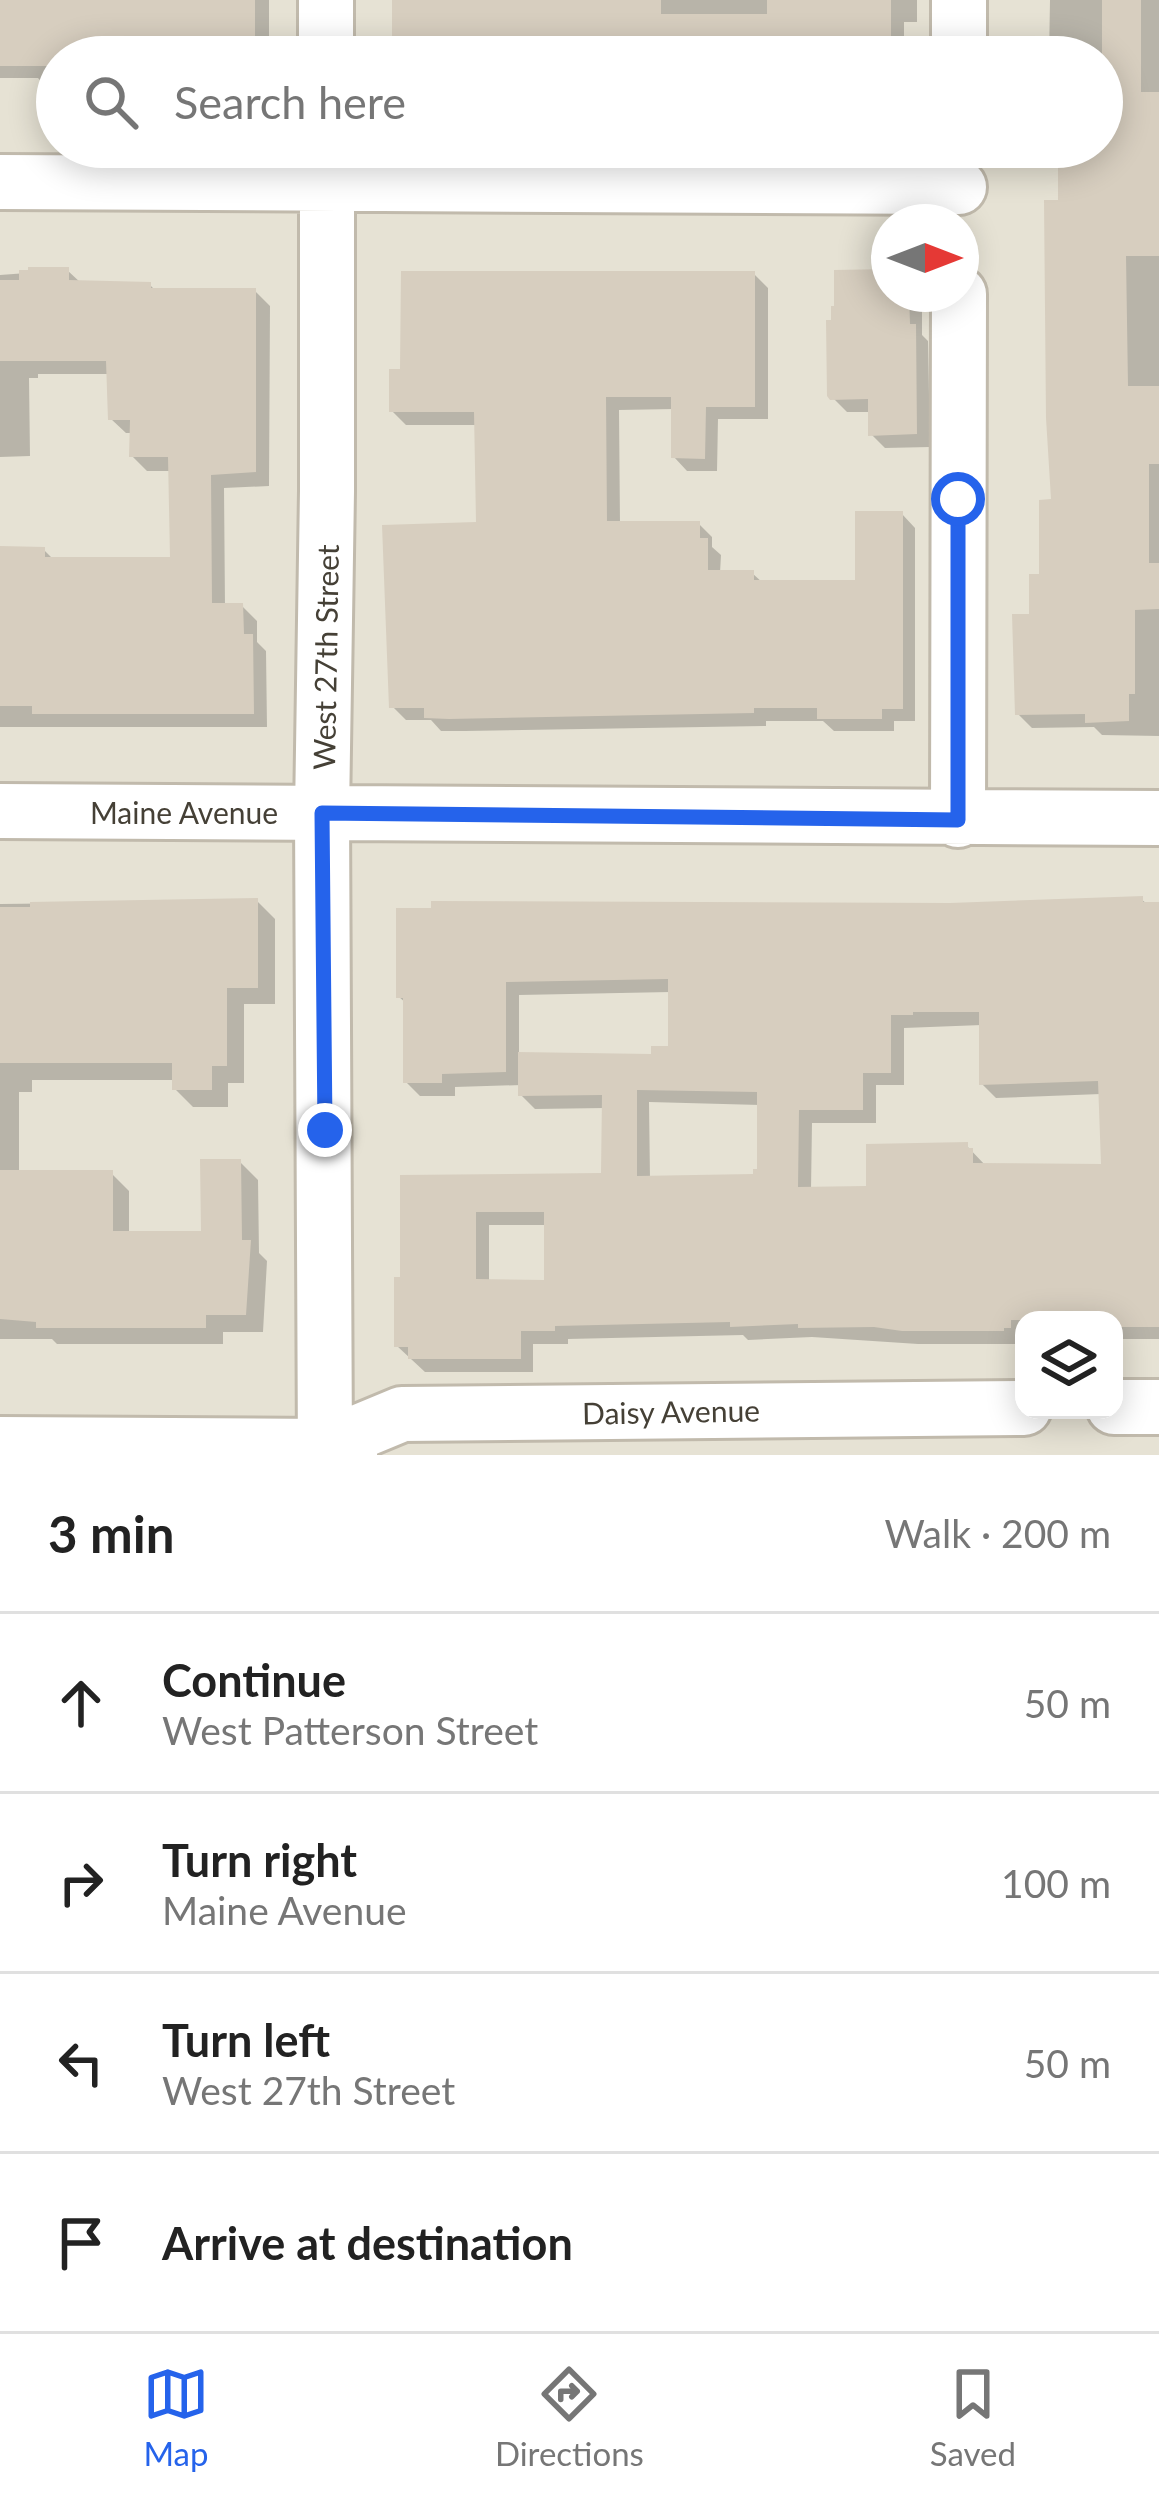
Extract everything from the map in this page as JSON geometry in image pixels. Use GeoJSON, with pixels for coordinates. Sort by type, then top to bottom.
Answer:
{"type":"FeatureCollection","features":[{"type":"Feature","properties":{"kind":"street"},"geometry":{"type":"LineString","coordinates":[[326,0],[326,36]]}},
{"type":"Feature","properties":{"kind":"street"},"geometry":{"type":"LineString","coordinates":[[959,0],[959,36]]}},
{"type":"Feature","properties":{"kind":"street"},"geometry":{"type":"LineString","coordinates":[[0,182],[269,168]]}},
{"type":"Feature","properties":{"kind":"street","name":"West 27th Street"},"geometry":{"type":"LineString","coordinates":[[327,168],[322,813],[334,1452]]}},
{"type":"Feature","properties":{"kind":"street"},"geometry":{"type":"LineString","coordinates":[[422,168],[958,185]]}},
{"type":"Feature","properties":{"kind":"street"},"geometry":{"type":"LineString","coordinates":[[958,312],[958,820]]}},
{"type":"Feature","properties":{"kind":"street","name":"Maine Avenue"},"geometry":{"type":"LineString","coordinates":[[0,811],[1159,818]]}},
{"type":"Feature","properties":{"kind":"street"},"geometry":{"type":"LineString","coordinates":[[1123,1407],[1159,1407]]}},
{"type":"Feature","properties":{"kind":"street","name":"Daisy Avenue"},"geometry":{"type":"LineString","coordinates":[[0,1444],[334,1452],[402,1414],[1015,1408]]}},
{"type":"Feature","properties":{"kind":"shaded area"},"geometry":{"type":"Polygon","coordinates":[[[0,0],[1159,0],[1159,1455],[0,1455],[0,0]]]}},
{"type":"Feature","properties":{"kind":"building"},"geometry":{"type":"Polygon","coordinates":[[[0,0],[255,0],[255,36],[36,36],[36,66],[0,66],[0,0]]]}},
{"type":"Feature","properties":{"kind":"building"},"geometry":{"type":"Polygon","coordinates":[[[392,0],[661,0],[661,14],[767,14],[767,0],[891,0],[891,36],[392,36],[392,0]]]}},
{"type":"Feature","properties":{"kind":"building"},"geometry":{"type":"Polygon","coordinates":[[[1102,0],[1141,0],[1141,92],[1159,92],[1159,256],[1126,256],[1128,386],[1159,386],[1159,464],[1149,464],[1149,563],[1159,563],[1159,609],[1135,610],[1135,694],[1129,694],[1129,721],[1085,723],[1085,714],[1015,715],[1012,614],[1029,614],[1029,574],[1039,574],[1039,500],[1051,499],[1044,200],[1058,200],[1058,168],[1123,168],[1123,36],[1102,36],[1102,0]]]}},
{"type":"Feature","properties":{"kind":"building"},"geometry":{"type":"Polygon","coordinates":[[[69,267],[69,280],[151,282],[151,288],[256,288],[256,472],[211,475],[212,603],[243,603],[244,634],[253,634],[254,714],[32,714],[32,706],[0,706],[0,546],[45,547],[45,557],[170,557],[168,457],[129,457],[130,420],[108,420],[106,361],[0,361],[0,280],[19,280],[19,270],[69,267]]]}},
{"type":"Feature","properties":{"kind":"building"},"geometry":{"type":"Polygon","coordinates":[[[871,269],[871,312],[910,312],[910,324],[916,324],[917,434],[868,436],[868,399],[830,400],[827,396],[826,320],[831,320],[834,306],[834,270],[871,269]]]}},
{"type":"Feature","properties":{"kind":"building"},"geometry":{"type":"Polygon","coordinates":[[[401,271],[755,271],[755,407],[706,407],[705,459],[671,458],[671,397],[606,397],[607,521],[700,521],[700,538],[708,538],[708,570],[754,570],[754,580],[855,580],[855,511],[903,511],[903,709],[882,709],[882,719],[817,719],[817,708],[754,708],[754,713],[449,719],[424,718],[424,708],[389,708],[382,525],[476,522],[474,412],[389,412],[389,369],[400,369],[401,271]]]}},
{"type":"Feature","properties":{"kind":"building"},"geometry":{"type":"Polygon","coordinates":[[[1143,896],[1143,902],[1159,902],[1159,1327],[1123,1327],[1123,1311],[1015,1311],[1011,1328],[1004,1331],[798,1328],[798,1324],[730,1327],[730,1322],[555,1326],[555,1331],[521,1331],[521,1359],[408,1359],[408,1347],[394,1347],[400,1175],[601,1173],[602,1095],[518,1096],[518,1052],[651,1054],[651,1046],[668,1046],[668,979],[506,982],[506,1072],[442,1074],[442,1083],[403,1083],[396,908],[431,908],[431,901],[950,903],[1143,896]],[[979,1012],[891,1015],[891,1073],[863,1073],[863,1110],[799,1110],[798,1187],[866,1186],[866,1144],[968,1142],[973,1163],[1101,1164],[1098,1081],[979,1085],[979,1012]],[[637,1090],[637,1176],[753,1174],[757,1169],[757,1092],[637,1090]],[[476,1212],[476,1279],[544,1280],[544,1212],[476,1212]]]}},
{"type":"Feature","properties":{"kind":"building"},"geometry":{"type":"Polygon","coordinates":[[[258,898],[258,988],[227,988],[227,1066],[212,1066],[212,1090],[172,1090],[172,1063],[0,1063],[0,907],[30,907],[30,902],[258,898]]]}},
{"type":"Feature","properties":{"kind":"building"},"geometry":{"type":"Polygon","coordinates":[[[200,1159],[241,1159],[242,1240],[251,1240],[246,1315],[206,1315],[206,1328],[36,1328],[36,1322],[0,1319],[0,1170],[113,1170],[113,1231],[201,1231],[200,1159]]]}},
{"type":"Feature","properties":{"kind":"route"},"geometry":{"type":"LineString","coordinates":[[325,1130],[322,813],[958,820],[958,499]]}}]}
